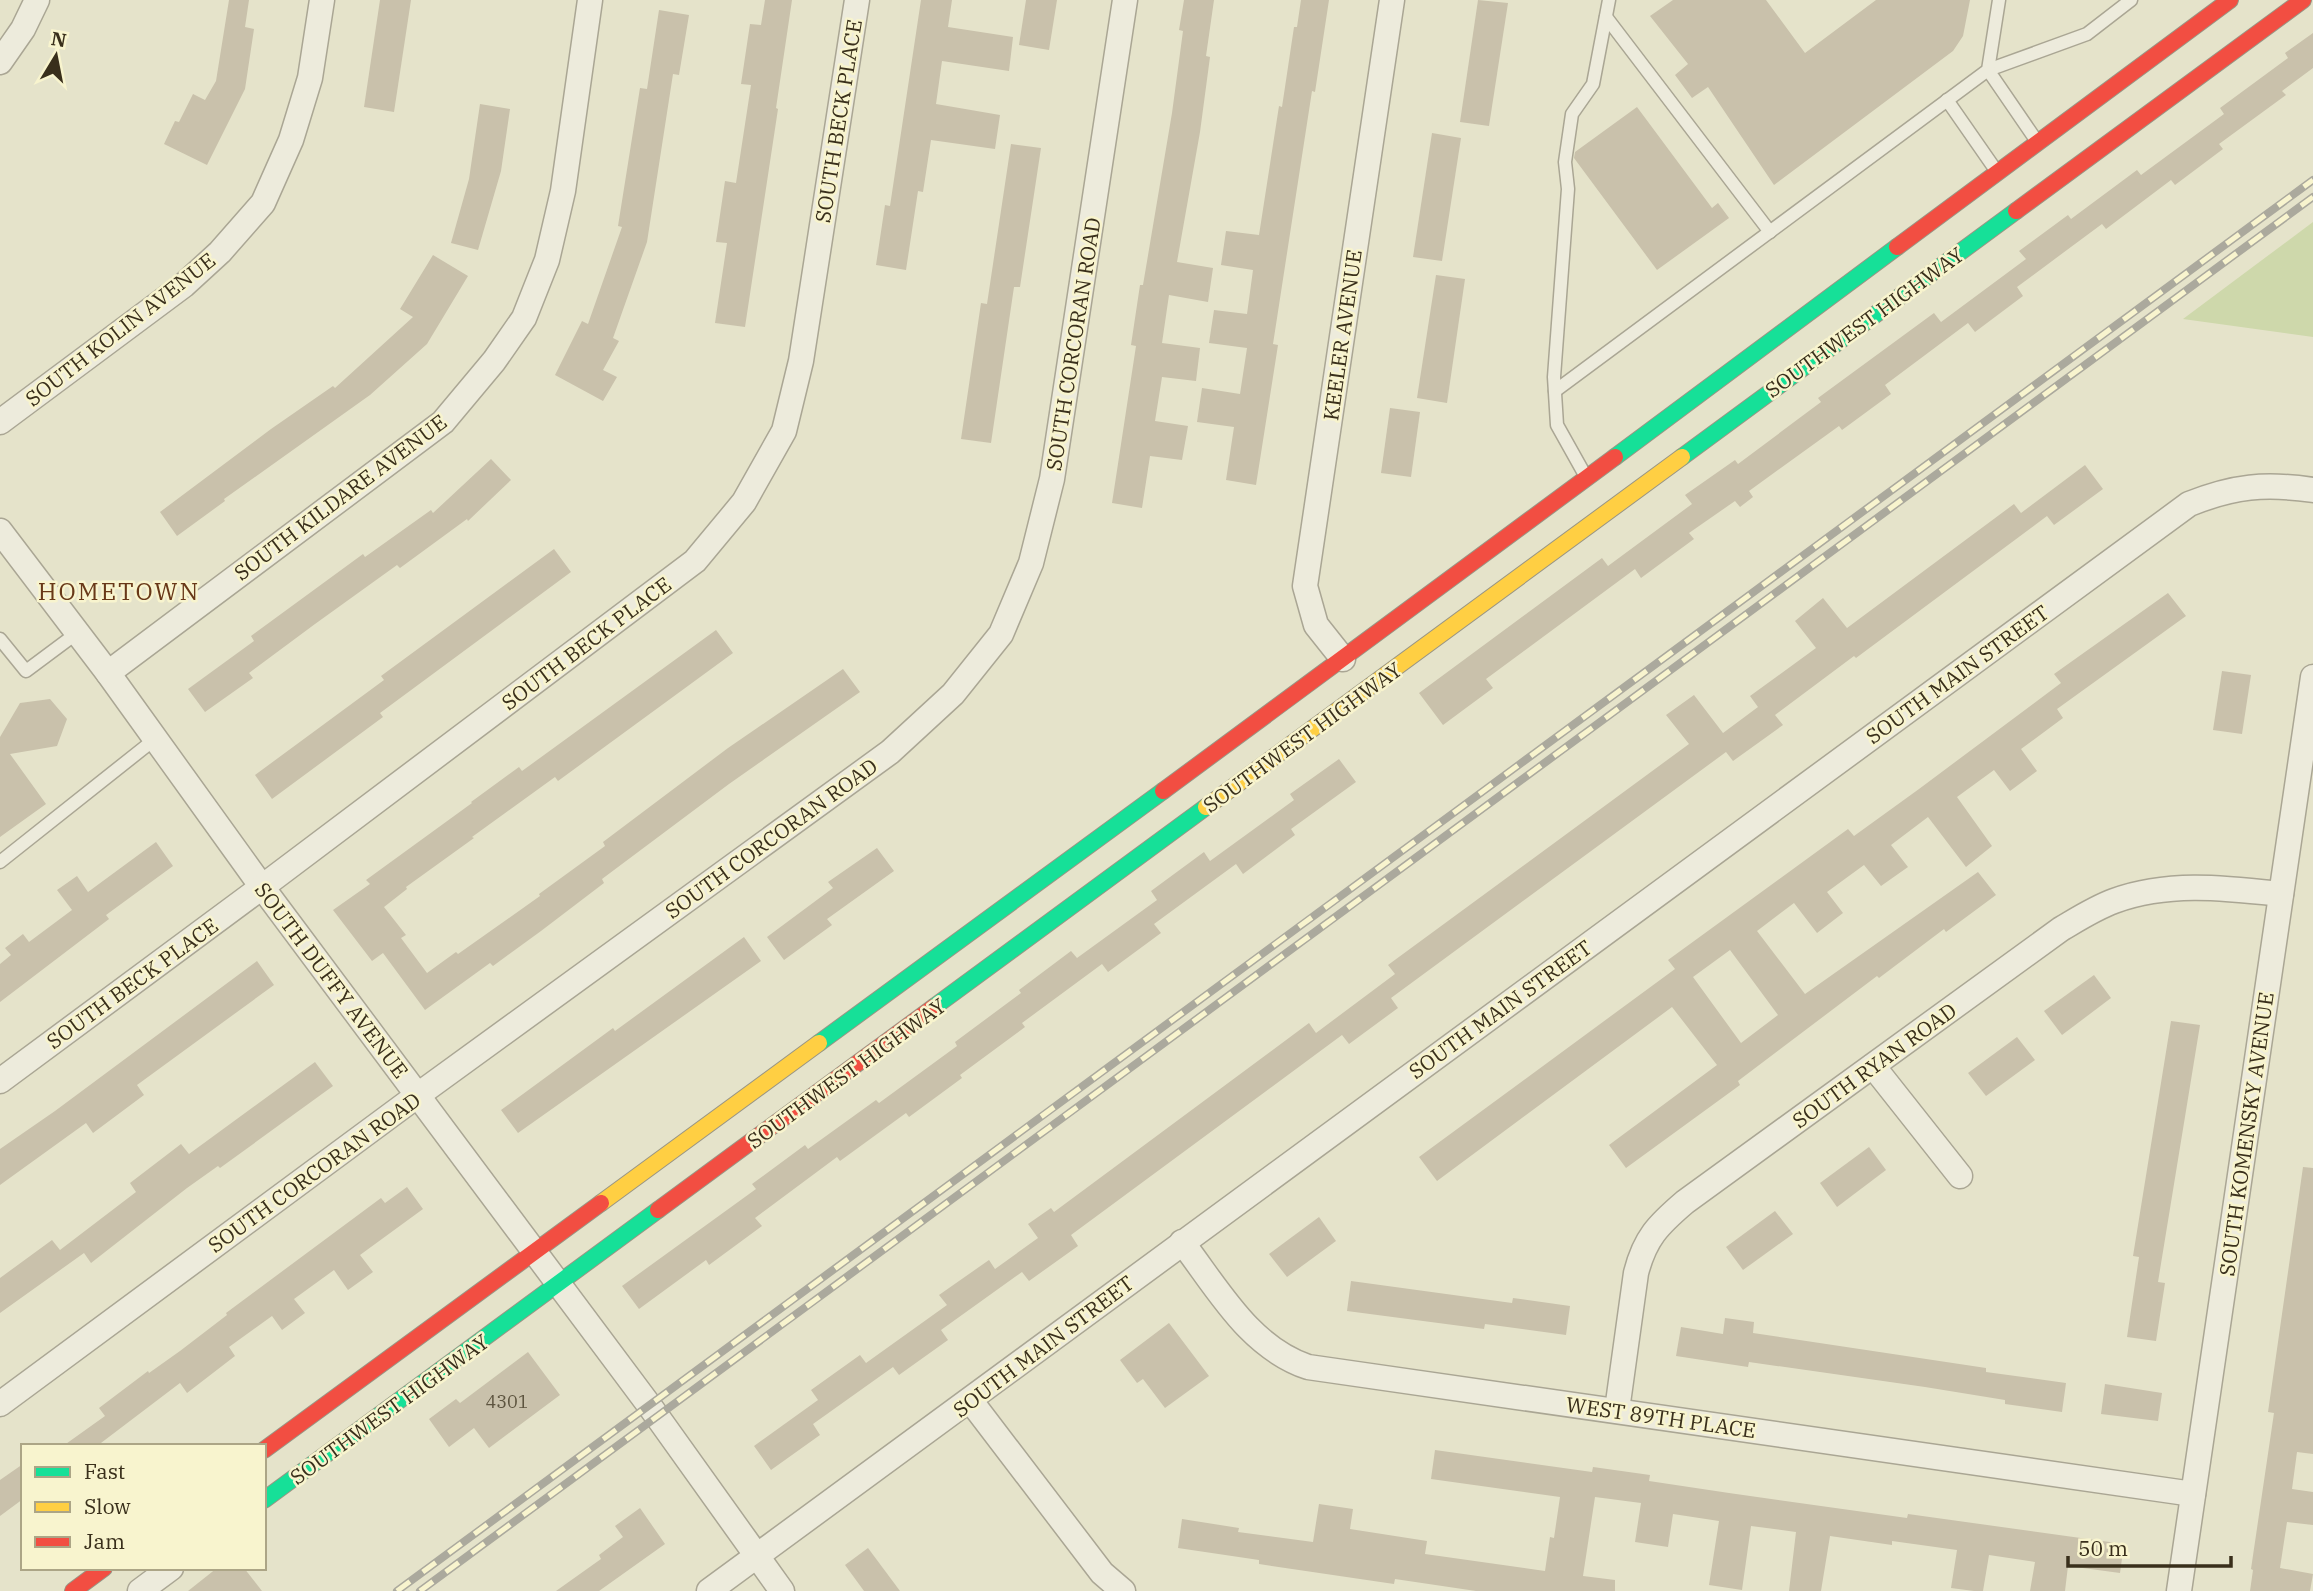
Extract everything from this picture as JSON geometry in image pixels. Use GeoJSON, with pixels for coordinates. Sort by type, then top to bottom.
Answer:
{"type":"FeatureCollection","features":[{"type":"Feature","properties":{"kind":"street"},"geometry":{"type":"LineString","coordinates":[[0,62],[23,29],[37,0]]}},
{"type":"Feature","properties":{"kind":"street","name":"SOUTH KOLIN AVENUE"},"geometry":{"type":"LineString","coordinates":[[0,422],[184,285],[220,252],[262,203],[291,140],[303,103],[310,78],[322,0]]}},
{"type":"Feature","properties":{"kind":"street","name":"SOUTH KILDARE AVENUE"},"geometry":{"type":"LineString","coordinates":[[108,673],[443,422],[494,361],[524,318],[547,260],[563,191],[590,0]]}},
{"type":"Feature","properties":{"kind":"street","name":"SOUTH BECK PLACE"},"geometry":{"type":"LineString","coordinates":[[0,1081],[695,561],[744,502],[784,431],[801,361],[857,0]]}},
{"type":"Feature","properties":{"kind":"street","name":"SOUTH CORCORAN ROAD"},"geometry":{"type":"LineString","coordinates":[[0,1404],[418,1095],[890,752],[953,694],[1001,634],[1031,563],[1052,479],[1125,0]]}},
{"type":"Feature","properties":{"kind":"street","name":"KEELER AVENUE"},"geometry":{"type":"LineString","coordinates":[[1343,659],[1316,625],[1305,586],[1392,0]]}},
{"type":"Feature","properties":{"kind":"street","name":"SOUTHWEST HIGHWAY"},"geometry":{"type":"LineString","coordinates":[[266,1449],[1343,659],[2230,0]]}},
{"type":"Feature","properties":{"kind":"street","name":"SOUTHWEST HIGHWAY"},"geometry":{"type":"LineString","coordinates":[[266,1499],[2302,0]]}},
{"type":"Feature","properties":{"kind":"street","name":"SOUTH MAIN STREET"},"geometry":{"type":"LineString","coordinates":[[709,1591],[2189,504],[2246,486],[2278,485],[2313,490]]}},
{"type":"Feature","properties":{"kind":"street","name":"SOUTH DUFFY AVENUE"},"geometry":{"type":"LineString","coordinates":[[0,531],[108,673],[262,887],[534,1251],[782,1591]]}},
{"type":"Feature","properties":{"kind":"street"},"geometry":{"type":"LineString","coordinates":[[1403,614],[1426,645]]}},
{"type":"Feature","properties":{"kind":"street","name":"SOUTH KOMENSKY AVENUE"},"geometry":{"type":"LineString","coordinates":[[2179,1591],[2313,677]]}},
{"type":"Feature","properties":{"kind":"street","name":"SOUTH RYAN ROAD"},"geometry":{"type":"LineString","coordinates":[[1617,1410],[1636,1273],[1642,1251],[1650,1235],[1685,1202],[2061,929],[2114,901],[2180,888],[2218,887],[2281,894]]}},
{"type":"Feature","properties":{"kind":"street"},"geometry":{"type":"LineString","coordinates":[[1873,1066],[1960,1176]]}},
{"type":"Feature","properties":{"kind":"street","name":"WEST 89TH PLACE"},"geometry":{"type":"LineString","coordinates":[[1182,1242],[1252,1334],[1291,1361],[1329,1370],[2193,1494]]}},
{"type":"Feature","properties":{"kind":"street"},"geometry":{"type":"LineString","coordinates":[[970,1401],[1102,1573],[1123,1591]]}},
{"type":"Feature","properties":{"kind":"street"},"geometry":{"type":"LineString","coordinates":[[73,1591],[101,1570]]}},
{"type":"Feature","properties":{"kind":"street"},"geometry":{"type":"LineString","coordinates":[[140,1591],[168,1570]]}},
{"type":"Feature","properties":{"kind":"lane"},"geometry":{"type":"LineString","coordinates":[[1587,478],[1557,425],[1555,391],[1568,189],[1565,162],[1572,114],[1593,84],[1609,0]]}},
{"type":"Feature","properties":{"kind":"lane"},"geometry":{"type":"LineString","coordinates":[[1999,0],[1988,70],[2038,143]]}},
{"type":"Feature","properties":{"kind":"lane"},"geometry":{"type":"LineString","coordinates":[[1555,391],[1988,70],[2087,34],[2131,0]]}},
{"type":"Feature","properties":{"kind":"lane"},"geometry":{"type":"LineString","coordinates":[[1605,17],[1770,232]]}},
{"type":"Feature","properties":{"kind":"lane"},"geometry":{"type":"LineString","coordinates":[[1947,100],[1998,173]]}},
{"type":"Feature","properties":{"kind":"lane"},"geometry":{"type":"LineString","coordinates":[[0,639],[26,671],[77,633]]}},
{"type":"Feature","properties":{"kind":"lane"},"geometry":{"type":"LineString","coordinates":[[0,862],[155,739]]}},
{"type":"Feature","properties":{"kind":"green space"},"geometry":{"type":"Polygon","coordinates":[[[2313,222],[2313,337],[2183,319],[2313,222]]]}},
{"type":"Feature","properties":{"kind":"building"},"geometry":{"type":"Polygon","coordinates":[[[229,0],[249,0],[245,27],[254,29],[245,89],[207,165],[164,144],[193,94],[205,100],[216,81],[229,0]]]}},
{"type":"Feature","properties":{"kind":"building"},"geometry":{"type":"Polygon","coordinates":[[[380,0],[411,0],[394,112],[364,107],[380,0]]]}},
{"type":"Feature","properties":{"kind":"building"},"geometry":{"type":"Polygon","coordinates":[[[765,0],[792,0],[745,327],[715,323],[727,243],[716,242],[725,181],[736,183],[751,85],[741,84],[750,24],[761,25],[765,0]]]}},
{"type":"Feature","properties":{"kind":"building"},"geometry":{"type":"Polygon","coordinates":[[[921,0],[952,0],[948,27],[1013,37],[1009,71],[942,61],[936,104],[1000,115],[995,149],[931,140],[923,192],[918,191],[906,270],[876,265],[885,205],[890,206],[921,0]]]}},
{"type":"Feature","properties":{"kind":"building"},"geometry":{"type":"Polygon","coordinates":[[[1026,0],[1057,0],[1049,50],[1019,45],[1026,0]]]}},
{"type":"Feature","properties":{"kind":"building"},"geometry":{"type":"Polygon","coordinates":[[[1184,0],[1214,0],[1200,132],[1177,262],[1213,268],[1208,302],[1169,295],[1162,343],[1200,348],[1196,381],[1162,377],[1155,421],[1188,426],[1182,460],[1150,456],[1142,508],[1112,503],[1136,346],[1131,345],[1140,285],[1143,285],[1172,113],[1183,31],[1179,30],[1184,0]]]}},
{"type":"Feature","properties":{"kind":"building"},"geometry":{"type":"Polygon","coordinates":[[[1301,0],[1329,0],[1315,92],[1312,91],[1273,344],[1278,345],[1256,485],[1226,480],[1234,427],[1197,422],[1202,388],[1240,394],[1247,348],[1209,343],[1214,310],[1247,314],[1253,270],[1221,265],[1226,231],[1259,235],[1279,106],[1282,107],[1294,27],[1297,27],[1301,0]]]}},
{"type":"Feature","properties":{"kind":"building"},"geometry":{"type":"Polygon","coordinates":[[[1478,0],[1508,3],[1489,126],[1460,122],[1478,0]]]}},
{"type":"Feature","properties":{"kind":"building"},"geometry":{"type":"Polygon","coordinates":[[[1673,0],[1766,0],[1805,53],[1876,0],[1970,0],[1963,36],[1953,51],[1774,185],[1708,87],[1692,98],[1675,75],[1688,64],[1650,16],[1673,0]]]}},
{"type":"Feature","properties":{"kind":"building"},"geometry":{"type":"Polygon","coordinates":[[[659,10],[689,15],[679,75],[673,74],[647,242],[613,338],[619,341],[603,370],[617,377],[603,401],[555,375],[582,321],[588,324],[622,227],[618,226],[640,88],[647,89],[659,10]]]}},
{"type":"Feature","properties":{"kind":"building"},"geometry":{"type":"Polygon","coordinates":[[[2313,33],[2313,68],[2282,91],[2286,95],[2219,144],[2223,149],[2175,185],[2171,180],[2106,229],[2102,224],[2017,287],[2023,296],[1975,332],[1968,323],[1885,385],[1891,394],[1842,430],[1839,426],[1749,491],[1753,497],[1740,507],[1735,501],[1689,533],[1694,539],[1641,578],[1635,569],[1486,679],[1493,688],[1443,725],[1419,693],[1602,558],[1608,566],[1692,504],[1685,495],[1735,460],[1738,464],[1821,402],[1818,398],[1934,313],[1941,322],[2026,259],[2019,251],[2068,215],[2071,219],[2137,170],[2141,175],[2224,114],[2220,108],[2288,58],[2285,53],[2313,33]]]}},
{"type":"Feature","properties":{"kind":"building"},"geometry":{"type":"Polygon","coordinates":[[[480,104],[510,109],[501,171],[478,250],[451,243],[469,179],[480,104]]]}},
{"type":"Feature","properties":{"kind":"building"},"geometry":{"type":"Polygon","coordinates":[[[1637,107],[1712,208],[1718,203],[1729,218],[1657,270],[1574,158],[1575,152],[1637,107]]]}},
{"type":"Feature","properties":{"kind":"building"},"geometry":{"type":"Polygon","coordinates":[[[1432,133],[1461,138],[1442,261],[1413,257],[1432,133]]]}},
{"type":"Feature","properties":{"kind":"building"},"geometry":{"type":"Polygon","coordinates":[[[1011,144],[1041,148],[1020,287],[1014,287],[991,443],[961,439],[981,303],[987,304],[1011,144]]]}},
{"type":"Feature","properties":{"kind":"building"},"geometry":{"type":"Polygon","coordinates":[[[433,255],[468,276],[427,344],[370,395],[224,499],[225,501],[177,536],[160,512],[271,429],[333,386],[335,388],[413,317],[400,309],[433,255]]]}},
{"type":"Feature","properties":{"kind":"building"},"geometry":{"type":"Polygon","coordinates":[[[1436,275],[1465,279],[1447,403],[1417,398],[1436,275]]]}},
{"type":"Feature","properties":{"kind":"building"},"geometry":{"type":"Polygon","coordinates":[[[1390,408],[1420,412],[1411,477],[1381,473],[1390,408]]]}},
{"type":"Feature","properties":{"kind":"building"},"geometry":{"type":"Polygon","coordinates":[[[491,459],[511,480],[468,521],[467,519],[400,568],[397,565],[315,624],[249,673],[253,678],[205,712],[188,689],[254,641],[251,636],[363,554],[365,557],[431,510],[433,513],[491,459]]]}},
{"type":"Feature","properties":{"kind":"building"},"geometry":{"type":"Polygon","coordinates":[[[2085,465],[2103,489],[2054,525],[2047,516],[1856,658],[1854,656],[1775,715],[1783,725],[1733,761],[1726,752],[1391,998],[1398,1008],[1349,1044],[1342,1035],[1071,1235],[1078,1246],[1029,1281],[1022,1272],[941,1330],[948,1340],[899,1375],[893,1367],[813,1424],[820,1435],[771,1470],[754,1446],[818,1400],[811,1390],[860,1355],[866,1363],[947,1305],[939,1295],[989,1260],[995,1269],[1038,1238],[1028,1224],[1051,1208],[1054,1212],[1309,1023],[1316,1033],[1395,974],[1388,965],[1689,744],[1666,715],[1694,695],[1723,733],[1758,707],[1750,696],[1816,648],[1795,621],[1823,598],[1847,628],[2014,504],[2021,513],[2085,465]]]}},
{"type":"Feature","properties":{"kind":"building"},"geometry":{"type":"Polygon","coordinates":[[[554,549],[571,572],[380,713],[383,717],[272,799],[255,775],[384,680],[381,676],[554,549]]]}},
{"type":"Feature","properties":{"kind":"building"},"geometry":{"type":"Polygon","coordinates":[[[2168,593],[2186,616],[2057,709],[2063,718],[2021,749],[2037,771],[2010,791],[1994,770],[1957,797],[1992,846],[1966,867],[1928,817],[1891,845],[1908,867],[1881,886],[1864,865],[1827,892],[1843,913],[1817,933],[1794,903],[1757,931],[1805,994],[1978,872],[1996,895],[1946,932],[1944,929],[1879,978],[1877,976],[1738,1081],[1740,1085],[1626,1168],[1609,1145],[1717,1065],[1672,1007],[1437,1181],[1419,1157],[1675,969],[1668,960],[1848,829],[1854,836],[2061,683],[2054,674],[2168,593]],[[1730,950],[1693,977],[1741,1043],[1778,1015],[1730,950]]]}},
{"type":"Feature","properties":{"kind":"building"},"geometry":{"type":"Polygon","coordinates":[[[716,630],[733,653],[558,781],[555,777],[472,837],[474,838],[406,887],[407,889],[384,907],[406,935],[401,938],[427,973],[540,896],[539,894],[605,846],[603,842],[728,748],[843,669],[860,692],[729,784],[602,879],[604,883],[541,931],[493,966],[490,963],[425,1010],[383,953],[372,961],[333,910],[370,884],[366,880],[471,802],[519,767],[522,771],[716,630]]]}},
{"type":"Feature","properties":{"kind":"building"},"geometry":{"type":"Polygon","coordinates":[[[2222,671],[2251,675],[2242,734],[2213,730],[2222,671]]]}},
{"type":"Feature","properties":{"kind":"building"},"geometry":{"type":"Polygon","coordinates":[[[50,699],[67,719],[57,746],[10,754],[46,804],[0,837],[0,737],[20,703],[50,699]]]}},
{"type":"Feature","properties":{"kind":"building"},"geometry":{"type":"Polygon","coordinates":[[[1339,759],[1356,782],[1291,829],[1295,835],[1243,874],[1236,864],[1154,924],[1161,933],[1108,972],[1102,964],[1022,1023],[1025,1027],[960,1075],[962,1078],[909,1117],[906,1113],[840,1161],[837,1157],[755,1218],[762,1226],[709,1265],[706,1260],[639,1309],[622,1286],[756,1189],[752,1184],[805,1145],[808,1149],[876,1100],[879,1103],[957,1046],[955,1042],[1021,993],[1019,990],[1071,951],[1077,958],[1157,900],[1151,891],[1204,852],[1210,861],[1294,800],[1290,794],[1339,759]]]}},
{"type":"Feature","properties":{"kind":"building"},"geometry":{"type":"Polygon","coordinates":[[[156,842],[173,866],[106,915],[109,919],[0,1002],[0,964],[11,955],[5,948],[23,934],[29,942],[72,910],[57,890],[77,876],[88,892],[156,842]]]}},
{"type":"Feature","properties":{"kind":"building"},"geometry":{"type":"Polygon","coordinates":[[[877,848],[894,871],[827,919],[832,925],[784,960],[767,937],[833,888],[828,882],[877,848]]]}},
{"type":"Feature","properties":{"kind":"building"},"geometry":{"type":"Polygon","coordinates":[[[744,937],[761,961],[518,1133],[501,1110],[744,937]]]}},
{"type":"Feature","properties":{"kind":"building"},"geometry":{"type":"Polygon","coordinates":[[[257,961],[274,985],[137,1085],[144,1095],[93,1133],[86,1123],[0,1185],[0,1149],[257,961]]]}},
{"type":"Feature","properties":{"kind":"building"},"geometry":{"type":"Polygon","coordinates":[[[2094,975],[2111,998],[2062,1035],[2044,1011],[2094,975]]]}},
{"type":"Feature","properties":{"kind":"building"},"geometry":{"type":"Polygon","coordinates":[[[2171,1021],[2200,1025],[2158,1282],[2165,1283],[2156,1341],[2127,1337],[2139,1257],[2133,1256],[2171,1021]]]}},
{"type":"Feature","properties":{"kind":"building"},"geometry":{"type":"Polygon","coordinates":[[[2017,1037],[2035,1060],[1986,1096],[1968,1073],[2017,1037]]]}},
{"type":"Feature","properties":{"kind":"building"},"geometry":{"type":"Polygon","coordinates":[[[315,1062],[333,1086],[220,1168],[218,1166],[187,1188],[91,1263],[84,1253],[0,1313],[0,1278],[52,1240],[60,1250],[136,1192],[130,1183],[181,1144],[189,1154],[315,1062]]]}},
{"type":"Feature","properties":{"kind":"building"},"geometry":{"type":"Polygon","coordinates":[[[1869,1147],[1886,1170],[1837,1207],[1820,1183],[1869,1147]]]}},
{"type":"Feature","properties":{"kind":"building"},"geometry":{"type":"Polygon","coordinates":[[[2303,1167],[2313,1168],[2313,1454],[2297,1452],[2292,1489],[2313,1492],[2313,1525],[2287,1522],[2280,1568],[2313,1574],[2310,1591],[2250,1591],[2274,1413],[2268,1412],[2303,1167]]]}},
{"type":"Feature","properties":{"kind":"building"},"geometry":{"type":"Polygon","coordinates":[[[407,1187],[423,1209],[360,1255],[373,1272],[348,1290],[334,1270],[294,1299],[305,1313],[282,1330],[272,1316],[229,1347],[235,1356],[187,1393],[180,1383],[100,1444],[66,1444],[105,1416],[99,1408],[148,1371],[149,1373],[180,1351],[227,1315],[226,1313],[381,1198],[385,1203],[407,1187]]]}},
{"type":"Feature","properties":{"kind":"building"},"geometry":{"type":"Polygon","coordinates":[[[1775,1211],[1793,1234],[1743,1270],[1726,1247],[1775,1211]]]}},
{"type":"Feature","properties":{"kind":"building"},"geometry":{"type":"Polygon","coordinates":[[[1319,1217],[1336,1241],[1287,1277],[1269,1254],[1319,1217]]]}},
{"type":"Feature","properties":{"kind":"building"},"geometry":{"type":"Polygon","coordinates":[[[1351,1281],[1512,1303],[1513,1298],[1570,1306],[1566,1335],[1485,1324],[1484,1329],[1347,1311],[1351,1281]]]}},
{"type":"Feature","properties":{"kind":"building"},"geometry":{"type":"Polygon","coordinates":[[[1725,1318],[1754,1322],[1753,1333],[1986,1368],[1986,1372],[2066,1383],[2062,1412],[2005,1404],[2005,1400],[1925,1387],[1749,1362],[1748,1367],[1676,1356],[1681,1327],[1723,1334],[1725,1318]]]}},
{"type":"Feature","properties":{"kind":"building"},"geometry":{"type":"Polygon","coordinates":[[[1169,1323],[1209,1376],[1165,1408],[1143,1379],[1137,1383],[1120,1360],[1169,1323]]]}},
{"type":"Feature","properties":{"kind":"building"},"geometry":{"type":"Polygon","coordinates":[[[528,1352],[560,1395],[489,1448],[474,1428],[449,1447],[429,1419],[456,1399],[460,1403],[528,1352]]]}},
{"type":"Feature","properties":{"kind":"building"},"geometry":{"type":"Polygon","coordinates":[[[2105,1384],[2162,1393],[2158,1421],[2101,1414],[2105,1384]]]}},
{"type":"Feature","properties":{"kind":"building"},"geometry":{"type":"Polygon","coordinates":[[[1435,1450],[1592,1472],[1593,1467],[1650,1475],[1649,1481],[1729,1493],[2124,1544],[2120,1573],[2068,1566],[2065,1591],[2030,1591],[2035,1562],[1989,1555],[1983,1591],[1974,1591],[1951,1588],[1957,1550],[1892,1541],[1892,1545],[1830,1536],[1821,1591],[1789,1591],[1796,1532],[1751,1526],[1742,1590],[1709,1585],[1719,1521],[1673,1514],[1668,1547],[1635,1542],[1641,1503],[1595,1497],[1583,1576],[1615,1580],[1615,1591],[1476,1591],[1395,1579],[1394,1584],[1259,1564],[1259,1560],[1178,1548],[1182,1519],[1239,1528],[1238,1532],[1313,1542],[1319,1504],[1353,1509],[1350,1529],[1427,1541],[1425,1554],[1545,1571],[1550,1537],[1554,1538],[1560,1497],[1431,1479],[1435,1450]]]}},
{"type":"Feature","properties":{"kind":"building"},"geometry":{"type":"Polygon","coordinates":[[[21,1465],[21,1500],[0,1516],[0,1480],[21,1465]]]}},
{"type":"Feature","properties":{"kind":"building"},"geometry":{"type":"Polygon","coordinates":[[[640,1508],[665,1544],[599,1591],[556,1591],[601,1559],[599,1555],[623,1537],[615,1526],[640,1508]]]}},
{"type":"Feature","properties":{"kind":"building"},"geometry":{"type":"Polygon","coordinates":[[[868,1548],[900,1591],[864,1591],[845,1565],[868,1548]]]}},
{"type":"Feature","properties":{"kind":"building"},"geometry":{"type":"Polygon","coordinates":[[[214,1570],[246,1570],[262,1591],[188,1591],[214,1570]]]}},
{"type":"Feature","properties":{"kind":"railway"},"geometry":{"type":"LineString","coordinates":[[397,1591],[2313,180]]}},
{"type":"Feature","properties":{"kind":"railway"},"geometry":{"type":"LineString","coordinates":[[420,1591],[2313,197]]}},
{"type":"Feature","properties":{"kind":"traffic: fast"},"geometry":{"type":"LineString","coordinates":[[1682,457],[2016,211]]}},
{"type":"Feature","properties":{"kind":"traffic: fast"},"geometry":{"type":"LineString","coordinates":[[1615,457],[1897,247]]}},
{"type":"Feature","properties":{"kind":"traffic: fast"},"geometry":{"type":"LineString","coordinates":[[819,1043],[1163,791]]}},
{"type":"Feature","properties":{"kind":"traffic: fast"},"geometry":{"type":"LineString","coordinates":[[934,1007],[1206,807]]}},
{"type":"Feature","properties":{"kind":"traffic: fast"},"geometry":{"type":"LineString","coordinates":[[266,1499],[658,1210]]}},
{"type":"Feature","properties":{"kind":"traffic: slow"},"geometry":{"type":"LineString","coordinates":[[1206,807],[1682,457]]}},
{"type":"Feature","properties":{"kind":"traffic: slow"},"geometry":{"type":"LineString","coordinates":[[601,1203],[819,1043]]}},
{"type":"Feature","properties":{"kind":"traffic: jam"},"geometry":{"type":"LineString","coordinates":[[1897,247],[2230,0]]}},
{"type":"Feature","properties":{"kind":"traffic: jam"},"geometry":{"type":"LineString","coordinates":[[2016,211],[2303,0]]}},
{"type":"Feature","properties":{"kind":"traffic: jam"},"geometry":{"type":"LineString","coordinates":[[1163,791],[1615,457]]}},
{"type":"Feature","properties":{"kind":"traffic: jam"},"geometry":{"type":"LineString","coordinates":[[658,1210],[934,1007]]}},
{"type":"Feature","properties":{"kind":"traffic: jam"},"geometry":{"type":"LineString","coordinates":[[266,1449],[601,1203]]}},
{"type":"Feature","properties":{"kind":"traffic: jam"},"geometry":{"type":"LineString","coordinates":[[73,1591],[101,1570]]}},
{"type":"Feature","properties":{"kind":"district","name":"HOMETOWN"},"geometry":{"type":"Point","coordinates":[119,591]}}]}
